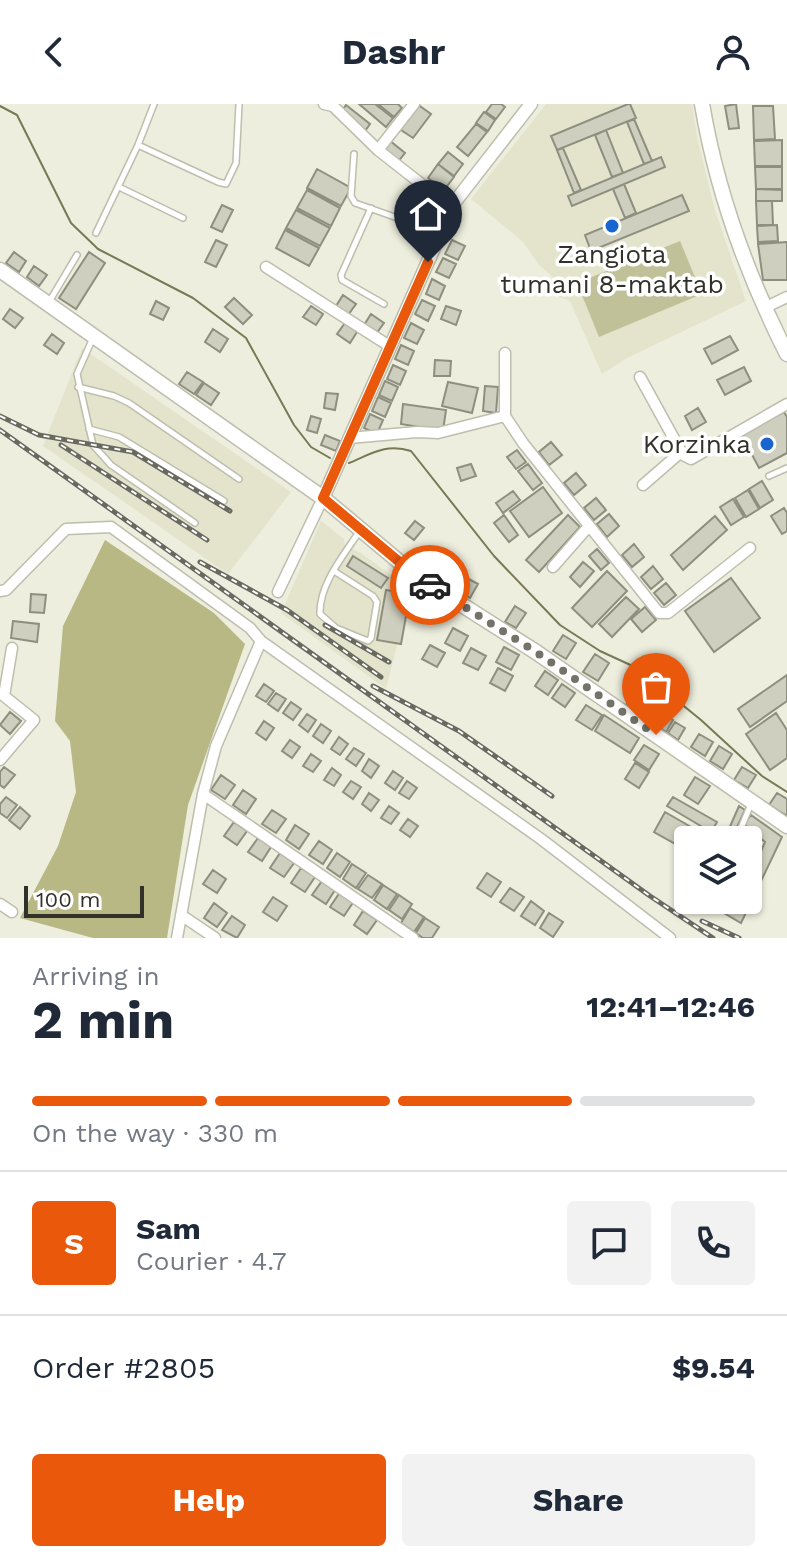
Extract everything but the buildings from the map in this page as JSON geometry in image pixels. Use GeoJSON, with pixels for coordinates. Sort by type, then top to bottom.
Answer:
{"type":"FeatureCollection","features":[{"type":"Feature","properties":{"kind":"main road"},"geometry":{"type":"LineString","coordinates":[[702,104],[722,198],[746,267],[787,354]]}},
{"type":"Feature","properties":{"kind":"main road"},"geometry":{"type":"LineString","coordinates":[[0,270],[323,498],[415,575],[536,652],[787,826]]}},
{"type":"Feature","properties":{"kind":"street"},"geometry":{"type":"LineString","coordinates":[[378,150],[414,104]]}},
{"type":"Feature","properties":{"kind":"street"},"geometry":{"type":"LineString","coordinates":[[278,592],[452,208],[531,104]]}},
{"type":"Feature","properties":{"kind":"street"},"geometry":{"type":"LineString","coordinates":[[330,105],[378,150],[452,208]]}},
{"type":"Feature","properties":{"kind":"street"},"geometry":{"type":"LineString","coordinates":[[266,267],[391,347]]}},
{"type":"Feature","properties":{"kind":"street"},"geometry":{"type":"LineString","coordinates":[[764,308],[787,297]]}},
{"type":"Feature","properties":{"kind":"street"},"geometry":{"type":"LineString","coordinates":[[505,353],[505,416],[523,443],[659,613],[663,614],[750,548]]}},
{"type":"Feature","properties":{"kind":"street"},"geometry":{"type":"LineString","coordinates":[[640,377],[681,452],[691,459],[787,404]]}},
{"type":"Feature","properties":{"kind":"street"},"geometry":{"type":"LineString","coordinates":[[349,438],[438,433],[505,416]]}},
{"type":"Feature","properties":{"kind":"street"},"geometry":{"type":"LineString","coordinates":[[643,485],[681,452]]}},
{"type":"Feature","properties":{"kind":"street"},"geometry":{"type":"LineString","coordinates":[[553,567],[589,526]]}},
{"type":"Feature","properties":{"kind":"street"},"geometry":{"type":"LineString","coordinates":[[0,591],[6,590],[66,529],[111,527],[250,628],[261,641],[541,839],[670,938]]}},
{"type":"Feature","properties":{"kind":"street"},"geometry":{"type":"LineString","coordinates":[[177,938],[203,794],[216,746],[261,641]]}},
{"type":"Feature","properties":{"kind":"street"},"geometry":{"type":"LineString","coordinates":[[0,760],[34,720],[4,696],[12,648]]}},
{"type":"Feature","properties":{"kind":"street"},"geometry":{"type":"LineString","coordinates":[[203,794],[413,938]]}},
{"type":"Feature","properties":{"kind":"street"},"geometry":{"type":"LineString","coordinates":[[0,904],[12,912]]}},
{"type":"Feature","properties":{"kind":"street"},"geometry":{"type":"LineString","coordinates":[[181,915],[215,938]]}},
{"type":"Feature","properties":{"kind":"lane"},"geometry":{"type":"LineString","coordinates":[[96,233],[154,104]]}},
{"type":"Feature","properties":{"kind":"lane"},"geometry":{"type":"LineString","coordinates":[[138,145],[226,184],[236,163],[239,104]]}},
{"type":"Feature","properties":{"kind":"lane"},"geometry":{"type":"LineString","coordinates":[[354,154],[353,200],[441,233]]}},
{"type":"Feature","properties":{"kind":"lane"},"geometry":{"type":"LineString","coordinates":[[119,187],[183,218]]}},
{"type":"Feature","properties":{"kind":"lane"},"geometry":{"type":"LineString","coordinates":[[371,208],[341,275],[342,280],[384,304]]}},
{"type":"Feature","properties":{"kind":"lane"},"geometry":{"type":"LineString","coordinates":[[48,303],[77,255]]}},
{"type":"Feature","properties":{"kind":"lane"},"geometry":{"type":"LineString","coordinates":[[94,335],[77,374],[93,445],[111,465],[195,523]]}},
{"type":"Feature","properties":{"kind":"lane"},"geometry":{"type":"LineString","coordinates":[[78,387],[129,403],[239,479]]}},
{"type":"Feature","properties":{"kind":"lane"},"geometry":{"type":"LineString","coordinates":[[89,429],[119,437],[224,501]]}},
{"type":"Feature","properties":{"kind":"lane"},"geometry":{"type":"LineString","coordinates":[[769,476],[787,468]]}},
{"type":"Feature","properties":{"kind":"lane"},"geometry":{"type":"LineString","coordinates":[[334,571],[373,596],[377,602],[368,641],[336,628],[320,614],[320,604],[334,571],[361,530]]}},
{"type":"Feature","properties":{"kind":"lane"},"geometry":{"type":"LineString","coordinates":[[742,826],[752,802]]}},
{"type":"Feature","properties":{"kind":"shaded area","name":"Zangiota tumani 8-maktab"},"geometry":{"type":"Polygon","coordinates":[[[546,104],[692,104],[715,210],[746,301],[627,358],[602,374],[570,301],[559,297],[551,282],[555,279],[539,265],[523,242],[471,199],[546,104]]]}},
{"type":"Feature","properties":{"kind":"shaded area"},"geometry":{"type":"Polygon","coordinates":[[[82,348],[291,492],[228,574],[43,446],[82,348]]]}},
{"type":"Feature","properties":{"kind":"shaded area"},"geometry":{"type":"Polygon","coordinates":[[[321,521],[344,539],[345,545],[361,553],[411,590],[386,689],[281,613],[321,521]]]}},
{"type":"Feature","properties":{"kind":"green space"},"geometry":{"type":"Polygon","coordinates":[[[680,241],[702,294],[599,337],[577,283],[680,241]]]}},
{"type":"Feature","properties":{"kind":"green space"},"geometry":{"type":"Polygon","coordinates":[[[105,540],[214,613],[245,644],[188,805],[167,938],[93,938],[20,918],[58,846],[76,792],[70,741],[55,721],[63,626],[105,540]]]}},
{"type":"Feature","properties":{"kind":"waterway"},"geometry":{"type":"LineString","coordinates":[[0,106],[17,115],[71,223],[98,249],[193,298],[246,338],[294,425],[311,447],[330,458]]}},
{"type":"Feature","properties":{"kind":"waterway"},"geometry":{"type":"LineString","coordinates":[[349,463],[386,449],[411,451],[494,556],[560,625],[600,651],[637,668],[701,720],[762,776],[787,792]]}},
{"type":"Feature","properties":{"kind":"railway"},"geometry":{"type":"LineString","coordinates":[[0,416],[39,435],[133,452],[230,511]]}},
{"type":"Feature","properties":{"kind":"railway"},"geometry":{"type":"LineString","coordinates":[[0,430],[713,938]]}},
{"type":"Feature","properties":{"kind":"railway"},"geometry":{"type":"LineString","coordinates":[[61,445],[207,540]]}},
{"type":"Feature","properties":{"kind":"railway"},"geometry":{"type":"LineString","coordinates":[[200,562],[287,610],[381,677]]}},
{"type":"Feature","properties":{"kind":"railway"},"geometry":{"type":"LineString","coordinates":[[325,625],[389,662]]}},
{"type":"Feature","properties":{"kind":"railway"},"geometry":{"type":"LineString","coordinates":[[373,686],[459,731],[552,796]]}},
{"type":"Feature","properties":{"kind":"railway"},"geometry":{"type":"LineString","coordinates":[[702,921],[739,938]]}},
{"type":"Feature","properties":{"kind":"way so far"},"geometry":{"type":"LineString","coordinates":[[430,585],[536,652],[656,735]]}},
{"type":"Feature","properties":{"kind":"place","name":"Zangiota tumani 8-maktab"},"geometry":{"type":"Point","coordinates":[612,226]}},
{"type":"Feature","properties":{"kind":"place","name":"Korzinka"},"geometry":{"type":"Point","coordinates":[767,444]}},
{"type":"Feature","properties":{"kind":"route"},"geometry":{"type":"LineString","coordinates":[[428,262],[323,498],[430,585]]}}]}
